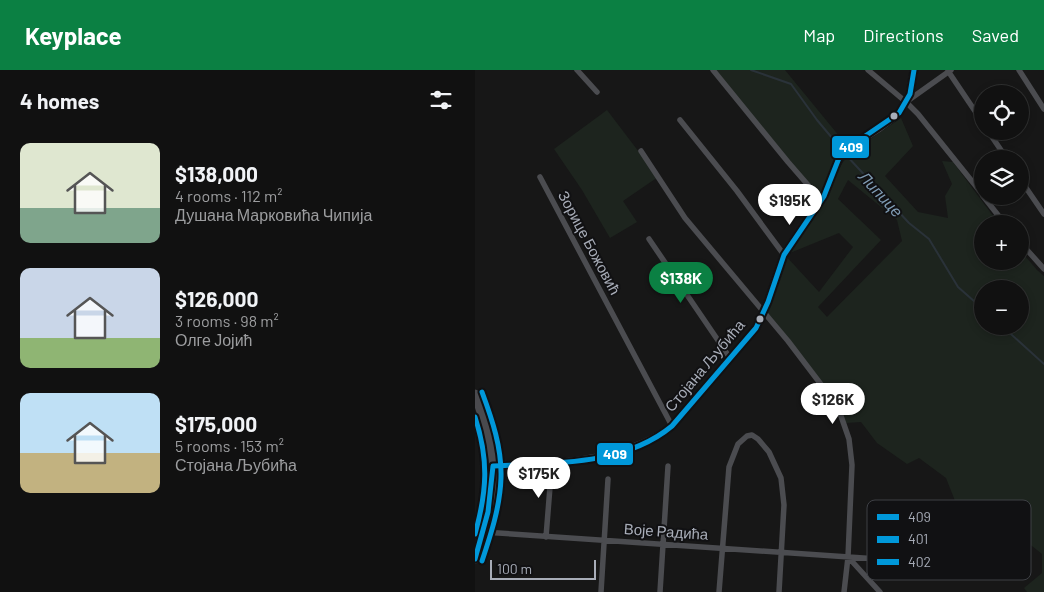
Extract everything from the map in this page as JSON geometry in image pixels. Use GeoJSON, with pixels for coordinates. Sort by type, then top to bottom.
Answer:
{"type":"FeatureCollection","features":[{"type":"Feature","properties":{"kind":"main road"},"geometry":{"type":"LineString","coordinates":[[475,394],[488,435],[493,466],[490,503],[483,532],[477,544],[475,560]]}},
{"type":"Feature","properties":{"kind":"street"},"geometry":{"type":"LineString","coordinates":[[577,70],[597,92]]}},
{"type":"Feature","properties":{"kind":"street"},"geometry":{"type":"LineString","coordinates":[[713,70],[821,200]]}},
{"type":"Feature","properties":{"kind":"street"},"geometry":{"type":"LineString","coordinates":[[868,70],[907,102],[974,184]]}},
{"type":"Feature","properties":{"kind":"street","name":"Стојана Љубића"},"geometry":{"type":"LineString","coordinates":[[493,466],[587,461],[611,456],[651,440],[672,426],[756,328],[784,255],[821,200],[844,153],[899,113],[907,102],[914,70]]}},
{"type":"Feature","properties":{"kind":"street"},"geometry":{"type":"LineString","coordinates":[[1019,70],[1044,110]]}},
{"type":"Feature","properties":{"kind":"street"},"geometry":{"type":"LineString","coordinates":[[907,102],[949,71],[974,109]]}},
{"type":"Feature","properties":{"kind":"street"},"geometry":{"type":"LineString","coordinates":[[680,120],[737,191],[784,255]]}},
{"type":"Feature","properties":{"kind":"street"},"geometry":{"type":"LineString","coordinates":[[641,150],[695,232],[764,311],[826,391],[847,430],[852,465],[848,556],[844,592]]}},
{"type":"Feature","properties":{"kind":"street","name":"Зорице Божовић"},"geometry":{"type":"LineString","coordinates":[[540,177],[672,426]]}},
{"type":"Feature","properties":{"kind":"street"},"geometry":{"type":"LineString","coordinates":[[1029,192],[1044,214]]}},
{"type":"Feature","properties":{"kind":"street"},"geometry":{"type":"LineString","coordinates":[[990,205],[998,215]]}},
{"type":"Feature","properties":{"kind":"street"},"geometry":{"type":"LineString","coordinates":[[649,239],[730,358]]}},
{"type":"Feature","properties":{"kind":"street"},"geometry":{"type":"LineString","coordinates":[[1029,252],[1044,269]]}},
{"type":"Feature","properties":{"kind":"street"},"geometry":{"type":"LineString","coordinates":[[719,592],[730,461],[743,439],[749,435],[755,436],[769,452],[781,478],[784,505],[779,592]]}},
{"type":"Feature","properties":{"kind":"street"},"geometry":{"type":"LineString","coordinates":[[547,537],[552,462]]}},
{"type":"Feature","properties":{"kind":"street"},"geometry":{"type":"LineString","coordinates":[[660,592],[668,466]]}},
{"type":"Feature","properties":{"kind":"street"},"geometry":{"type":"LineString","coordinates":[[601,592],[608,479]]}},
{"type":"Feature","properties":{"kind":"street","name":"Воје Радића"},"geometry":{"type":"LineString","coordinates":[[483,532],[867,557]]}},
{"type":"Feature","properties":{"kind":"street"},"geometry":{"type":"LineString","coordinates":[[848,556],[867,577]]}},
{"type":"Feature","properties":{"kind":"street"},"geometry":{"type":"LineString","coordinates":[[869,580],[880,592]]}},
{"type":"Feature","properties":{"kind":"shaded area"},"geometry":{"type":"Polygon","coordinates":[[[713,70],[785,70],[849,148],[838,159],[828,188],[843,162],[853,151],[901,118],[913,146],[885,176],[918,212],[948,218],[945,196],[952,184],[942,161],[953,162],[974,190],[974,205],[985,205],[992,215],[974,215],[974,270],[1029,270],[1029,261],[1044,276],[1044,592],[1027,592],[1024,588],[1042,573],[1042,554],[1031,545],[1031,500],[955,500],[946,478],[919,458],[907,464],[877,443],[861,422],[846,423],[826,391],[764,311],[784,255],[821,200],[713,70]],[[848,180],[838,199],[881,240],[818,307],[827,317],[902,241],[897,220],[848,180]],[[839,233],[785,255],[819,292],[853,247],[839,233]]]}},
{"type":"Feature","properties":{"kind":"shaded area"},"geometry":{"type":"Polygon","coordinates":[[[607,110],[658,177],[623,201],[637,222],[610,238],[582,190],[554,149],[607,110]]]}},
{"type":"Feature","properties":{"kind":"waterway","name":"Липице"},"geometry":{"type":"LineString","coordinates":[[751,70],[791,84],[817,120],[843,151]]}},
{"type":"Feature","properties":{"kind":"waterway","name":"Липице"},"geometry":{"type":"LineString","coordinates":[[846,155],[909,223],[929,239],[958,287],[974,301]]}},
{"type":"Feature","properties":{"kind":"waterway","name":"Липице"},"geometry":{"type":"LineString","coordinates":[[1012,335],[1044,364]]}},
{"type":"Feature","properties":{"kind":"transit line","name":"409"},"geometry":{"type":"LineString","coordinates":[[475,559],[488,512],[493,466],[563,463],[610,455],[632,449],[653,439],[672,426],[756,328],[768,302],[784,255],[824,196],[839,158],[855,143],[899,113],[910,94],[914,70]]}},
{"type":"Feature","properties":{"kind":"transit line","name":"402"},"geometry":{"type":"LineString","coordinates":[[482,392],[493,423],[501,467],[497,510],[482,561]]}},
{"type":"Feature","properties":{"kind":"transit line","name":"401"},"geometry":{"type":"LineString","coordinates":[[475,417],[483,447],[485,476],[482,504],[475,534]]}}]}
